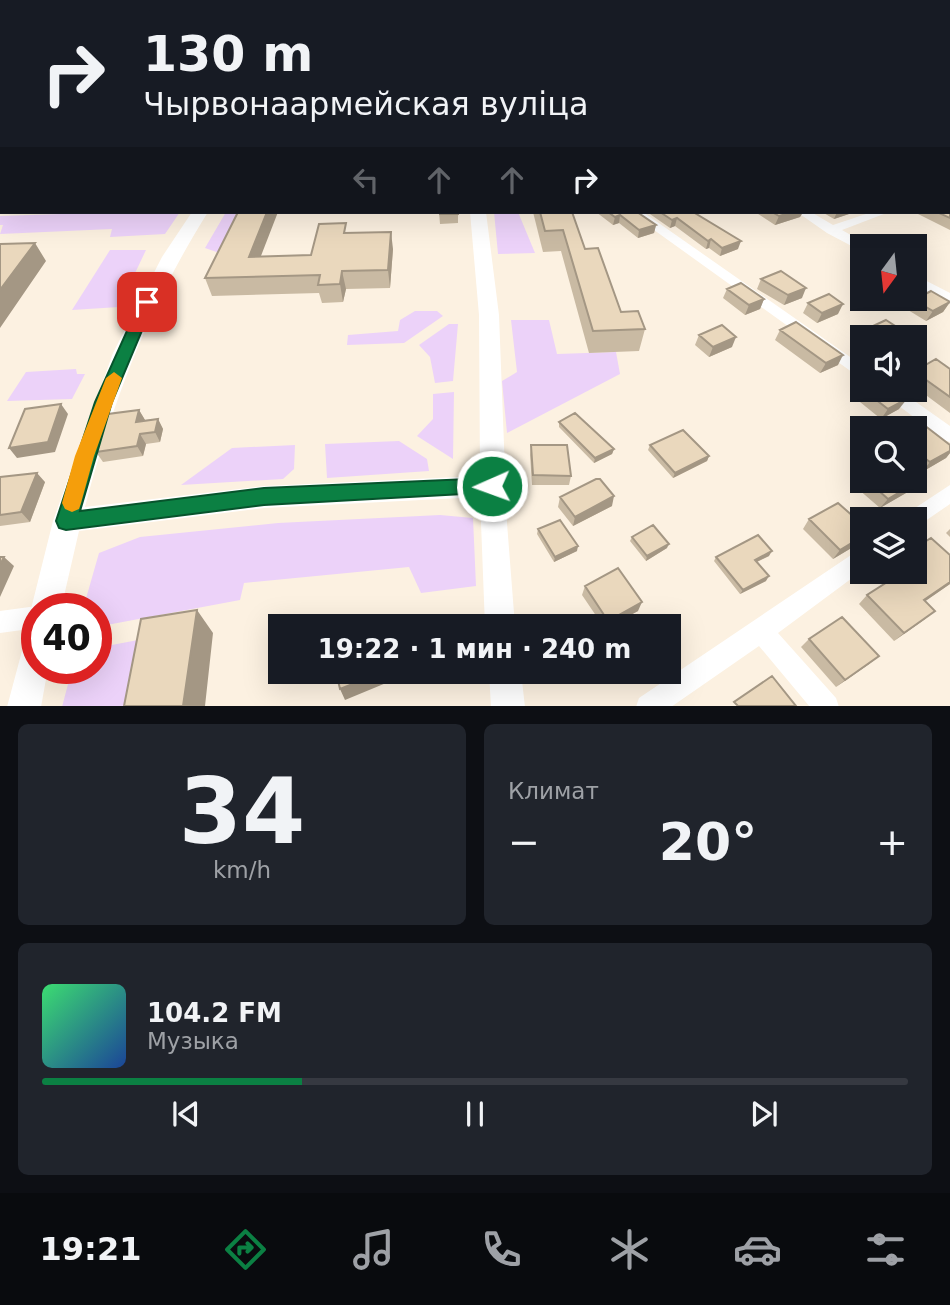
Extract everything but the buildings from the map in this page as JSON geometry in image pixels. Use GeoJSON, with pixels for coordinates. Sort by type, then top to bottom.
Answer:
{"type":"FeatureCollection","features":[{"type":"Feature","properties":{"kind":"street"},"geometry":{"type":"LineString","coordinates":[[50,593],[66,521],[104,402],[164,268],[199,214]]}},
{"type":"Feature","properties":{"kind":"street"},"geometry":{"type":"LineString","coordinates":[[478,214],[488,305],[492,486],[499,614]]}},
{"type":"Feature","properties":{"kind":"street"},"geometry":{"type":"LineString","coordinates":[[638,214],[850,365]]}},
{"type":"Feature","properties":{"kind":"street"},"geometry":{"type":"LineString","coordinates":[[806,214],[850,241]]}},
{"type":"Feature","properties":{"kind":"street"},"geometry":{"type":"LineString","coordinates":[[831,230],[877,214]]}},
{"type":"Feature","properties":{"kind":"street"},"geometry":{"type":"LineString","coordinates":[[928,286],[950,299]]}},
{"type":"Feature","properties":{"kind":"street"},"geometry":{"type":"LineString","coordinates":[[903,402],[950,435]]}},
{"type":"Feature","properties":{"kind":"street"},"geometry":{"type":"LineString","coordinates":[[66,521],[264,496],[492,486]]}},
{"type":"Feature","properties":{"kind":"street"},"geometry":{"type":"LineString","coordinates":[[927,510],[950,493]]}},
{"type":"Feature","properties":{"kind":"street"},"geometry":{"type":"LineString","coordinates":[[649,706],[761,631],[850,566]]}},
{"type":"Feature","properties":{"kind":"street"},"geometry":{"type":"LineString","coordinates":[[0,622],[21,619]]}},
{"type":"Feature","properties":{"kind":"street"},"geometry":{"type":"LineString","coordinates":[[761,631],[827,706]]}},
{"type":"Feature","properties":{"kind":"street"},"geometry":{"type":"LineString","coordinates":[[24,706],[29,684]]}},
{"type":"Feature","properties":{"kind":"street"},"geometry":{"type":"LineString","coordinates":[[506,684],[508,706]]}},
{"type":"Feature","properties":{"kind":"shaded area"},"geometry":{"type":"Polygon","coordinates":[[[179,214],[165,234],[110,237],[112,229],[0,234],[3,225],[0,225],[0,216],[179,214]]]}},
{"type":"Feature","properties":{"kind":"shaded area"},"geometry":{"type":"Polygon","coordinates":[[[225,214],[251,214],[231,257],[205,248],[225,214]]]}},
{"type":"Feature","properties":{"kind":"shaded area"},"geometry":{"type":"Polygon","coordinates":[[[494,214],[519,214],[535,253],[498,254],[494,214]]]}},
{"type":"Feature","properties":{"kind":"shaded area"},"geometry":{"type":"Polygon","coordinates":[[[110,250],[146,250],[119,307],[72,310],[110,250]]]}},
{"type":"Feature","properties":{"kind":"shaded area"},"geometry":{"type":"Polygon","coordinates":[[[415,311],[437,311],[443,316],[404,343],[347,345],[348,335],[398,331],[400,320],[415,311]]]}},
{"type":"Feature","properties":{"kind":"shaded area"},"geometry":{"type":"Polygon","coordinates":[[[511,320],[549,320],[557,354],[616,352],[620,374],[507,433],[502,381],[517,372],[511,320]]]}},
{"type":"Feature","properties":{"kind":"shaded area"},"geometry":{"type":"Polygon","coordinates":[[[449,324],[458,324],[453,381],[435,383],[430,357],[419,345],[449,324]]]}},
{"type":"Feature","properties":{"kind":"shaded area"},"geometry":{"type":"Polygon","coordinates":[[[76,369],[77,374],[85,374],[72,399],[7,401],[26,372],[76,369]]]}},
{"type":"Feature","properties":{"kind":"shaded area"},"geometry":{"type":"Polygon","coordinates":[[[454,392],[453,459],[417,436],[433,419],[433,394],[454,392]]]}},
{"type":"Feature","properties":{"kind":"shaded area"},"geometry":{"type":"Polygon","coordinates":[[[399,441],[427,459],[429,471],[327,478],[325,444],[399,441]]]}},
{"type":"Feature","properties":{"kind":"shaded area"},"geometry":{"type":"Polygon","coordinates":[[[295,445],[294,469],[283,479],[181,485],[232,448],[295,445]]]}},
{"type":"Feature","properties":{"kind":"shaded area"},"geometry":{"type":"Polygon","coordinates":[[[440,515],[473,518],[476,586],[421,593],[409,567],[244,583],[240,600],[112,624],[112,593],[88,593],[99,553],[140,537],[278,523],[440,515]]]}},
{"type":"Feature","properties":{"kind":"shaded area"},"geometry":{"type":"Polygon","coordinates":[[[138,640],[125,706],[62,706],[68,684],[112,684],[112,645],[138,640]]]}},
{"type":"Feature","properties":{"kind":"slow traffic"},"geometry":{"type":"LineString","coordinates":[[72,503],[85,456],[114,378]]}},
{"type":"Feature","properties":{"kind":"route"},"geometry":{"type":"LineString","coordinates":[[147,302],[104,402],[66,521],[264,496],[492,486]]}}]}
